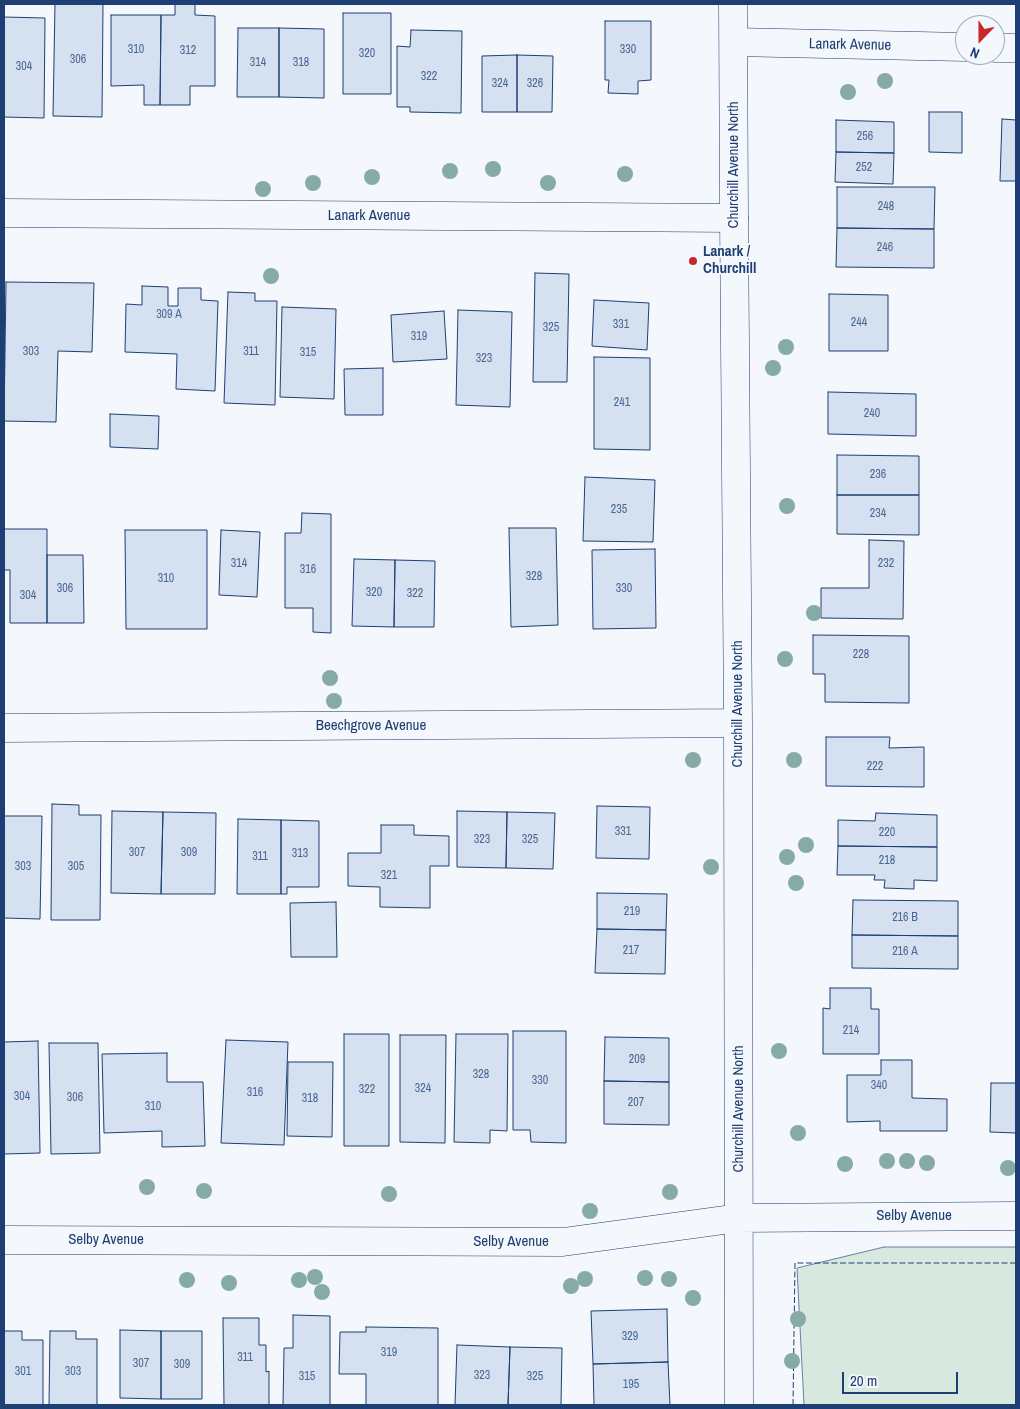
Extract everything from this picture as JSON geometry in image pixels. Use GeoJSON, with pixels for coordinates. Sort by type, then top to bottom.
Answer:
{"type":"FeatureCollection","features":[{"type":"Feature","properties":{"kind":"street","name":"Churchill Avenue North"},"geometry":{"type":"LineString","coordinates":[[733,4],[738,723],[739,1405]]}},
{"type":"Feature","properties":{"kind":"street","name":"Lanark Avenue"},"geometry":{"type":"LineString","coordinates":[[734,42],[955,47]]}},
{"type":"Feature","properties":{"kind":"street","name":"Lanark Avenue"},"geometry":{"type":"LineString","coordinates":[[4,213],[734,218]]}},
{"type":"Feature","properties":{"kind":"street","name":"Beechgrove Avenue"},"geometry":{"type":"LineString","coordinates":[[4,728],[738,723]]}},
{"type":"Feature","properties":{"kind":"street","name":"Selby Avenue"},"geometry":{"type":"LineString","coordinates":[[4,1240],[563,1242],[739,1218],[1016,1216]]}},
{"type":"Feature","properties":{"kind":"shaded area"},"geometry":{"type":"Polygon","coordinates":[[[884,1247],[1016,1247],[1016,1405],[804,1405],[797,1268],[884,1247]]]}},
{"type":"Feature","properties":{"kind":"building"},"geometry":{"type":"Polygon","coordinates":[[[55,4],[103,4],[102,117],[53,116],[55,4]]]}},
{"type":"Feature","properties":{"kind":"building"},"geometry":{"type":"Polygon","coordinates":[[[175,4],[195,4],[195,15],[215,16],[215,86],[190,86],[190,105],[160,105],[161,15],[175,15],[175,4]]]}},
{"type":"Feature","properties":{"kind":"building"},"geometry":{"type":"Polygon","coordinates":[[[343,13],[391,13],[391,94],[343,94],[343,13]]]}},
{"type":"Feature","properties":{"kind":"building"},"geometry":{"type":"Polygon","coordinates":[[[111,15],[161,15],[160,105],[144,105],[144,85],[111,86],[111,15]]]}},
{"type":"Feature","properties":{"kind":"building"},"geometry":{"type":"Polygon","coordinates":[[[4,17],[45,18],[44,118],[4,117],[4,17]]]}},
{"type":"Feature","properties":{"kind":"building"},"geometry":{"type":"Polygon","coordinates":[[[605,21],[651,21],[651,80],[638,81],[638,94],[608,93],[609,80],[605,80],[605,21]]]}},
{"type":"Feature","properties":{"kind":"building"},"geometry":{"type":"Polygon","coordinates":[[[238,28],[279,28],[279,97],[237,97],[238,28]]]}},
{"type":"Feature","properties":{"kind":"building"},"geometry":{"type":"Polygon","coordinates":[[[279,28],[324,29],[324,98],[279,97],[279,28]]]}},
{"type":"Feature","properties":{"kind":"building"},"geometry":{"type":"Polygon","coordinates":[[[411,30],[462,31],[461,113],[410,112],[410,107],[397,107],[397,46],[410,47],[411,30]]]}},
{"type":"Feature","properties":{"kind":"building"},"geometry":{"type":"Polygon","coordinates":[[[517,55],[517,112],[482,112],[482,56],[517,55]]]}},
{"type":"Feature","properties":{"kind":"building"},"geometry":{"type":"Polygon","coordinates":[[[517,55],[553,56],[552,112],[517,112],[517,55]]]}},
{"type":"Feature","properties":{"kind":"building"},"geometry":{"type":"Polygon","coordinates":[[[929,112],[962,112],[962,153],[929,152],[929,112]]]}},
{"type":"Feature","properties":{"kind":"building"},"geometry":{"type":"Polygon","coordinates":[[[1002,119],[1016,120],[1016,181],[1000,181],[1002,119]]]}},
{"type":"Feature","properties":{"kind":"building"},"geometry":{"type":"Polygon","coordinates":[[[836,120],[894,122],[894,153],[836,152],[836,120]]]}},
{"type":"Feature","properties":{"kind":"building"},"geometry":{"type":"Polygon","coordinates":[[[836,152],[894,153],[893,184],[835,182],[836,152]]]}},
{"type":"Feature","properties":{"kind":"building"},"geometry":{"type":"Polygon","coordinates":[[[837,187],[935,187],[934,229],[837,228],[837,187]]]}},
{"type":"Feature","properties":{"kind":"building"},"geometry":{"type":"Polygon","coordinates":[[[837,228],[934,229],[934,268],[836,267],[837,228]]]}},
{"type":"Feature","properties":{"kind":"building"},"geometry":{"type":"Polygon","coordinates":[[[535,273],[569,274],[567,382],[533,382],[535,273]]]}},
{"type":"Feature","properties":{"kind":"building"},"geometry":{"type":"Polygon","coordinates":[[[6,282],[94,283],[92,352],[58,351],[56,422],[4,421],[6,282]]]}},
{"type":"Feature","properties":{"kind":"building"},"geometry":{"type":"Polygon","coordinates":[[[142,286],[168,287],[168,306],[178,306],[178,288],[201,288],[201,300],[218,301],[215,391],[176,389],[177,354],[125,352],[126,304],[142,305],[142,286]]]}},
{"type":"Feature","properties":{"kind":"building"},"geometry":{"type":"Polygon","coordinates":[[[228,292],[255,293],[255,301],[277,301],[275,405],[224,403],[228,292]]]}},
{"type":"Feature","properties":{"kind":"building"},"geometry":{"type":"Polygon","coordinates":[[[829,294],[888,295],[888,351],[829,351],[829,294]]]}},
{"type":"Feature","properties":{"kind":"building"},"geometry":{"type":"Polygon","coordinates":[[[594,300],[649,303],[647,350],[592,346],[594,300]]]}},
{"type":"Feature","properties":{"kind":"building"},"geometry":{"type":"Polygon","coordinates":[[[282,307],[336,309],[334,399],[280,397],[282,307]]]}},
{"type":"Feature","properties":{"kind":"building"},"geometry":{"type":"Polygon","coordinates":[[[458,310],[512,312],[510,407],[456,405],[458,310]]]}},
{"type":"Feature","properties":{"kind":"building"},"geometry":{"type":"Polygon","coordinates":[[[444,311],[447,359],[393,362],[391,315],[444,311]]]}},
{"type":"Feature","properties":{"kind":"building"},"geometry":{"type":"Polygon","coordinates":[[[594,357],[650,358],[650,450],[594,449],[594,357]]]}},
{"type":"Feature","properties":{"kind":"building"},"geometry":{"type":"Polygon","coordinates":[[[383,368],[383,415],[345,415],[344,369],[383,368]]]}},
{"type":"Feature","properties":{"kind":"building"},"geometry":{"type":"Polygon","coordinates":[[[828,392],[916,394],[916,436],[828,434],[828,392]]]}},
{"type":"Feature","properties":{"kind":"building"},"geometry":{"type":"Polygon","coordinates":[[[110,414],[159,416],[158,449],[110,447],[110,414]]]}},
{"type":"Feature","properties":{"kind":"building"},"geometry":{"type":"Polygon","coordinates":[[[837,455],[919,456],[919,495],[837,495],[837,455]]]}},
{"type":"Feature","properties":{"kind":"building"},"geometry":{"type":"Polygon","coordinates":[[[585,477],[655,480],[653,542],[583,541],[585,477]]]}},
{"type":"Feature","properties":{"kind":"building"},"geometry":{"type":"Polygon","coordinates":[[[837,495],[919,495],[919,535],[837,534],[837,495]]]}},
{"type":"Feature","properties":{"kind":"building"},"geometry":{"type":"Polygon","coordinates":[[[302,513],[331,514],[331,633],[313,632],[313,608],[285,608],[285,533],[301,533],[302,513]]]}},
{"type":"Feature","properties":{"kind":"building"},"geometry":{"type":"Polygon","coordinates":[[[509,528],[556,528],[558,625],[511,627],[509,528]]]}},
{"type":"Feature","properties":{"kind":"building"},"geometry":{"type":"Polygon","coordinates":[[[4,529],[47,529],[47,623],[10,623],[10,570],[4,570],[4,529]]]}},
{"type":"Feature","properties":{"kind":"building"},"geometry":{"type":"Polygon","coordinates":[[[125,530],[207,530],[207,629],[126,629],[125,530]]]}},
{"type":"Feature","properties":{"kind":"building"},"geometry":{"type":"Polygon","coordinates":[[[221,530],[260,532],[257,597],[219,595],[221,530]]]}},
{"type":"Feature","properties":{"kind":"building"},"geometry":{"type":"Polygon","coordinates":[[[869,540],[904,541],[903,619],[821,618],[821,588],[869,588],[869,540]]]}},
{"type":"Feature","properties":{"kind":"building"},"geometry":{"type":"Polygon","coordinates":[[[655,549],[656,628],[593,629],[592,550],[655,549]]]}},
{"type":"Feature","properties":{"kind":"building"},"geometry":{"type":"Polygon","coordinates":[[[47,555],[83,555],[84,623],[47,623],[47,555]]]}},
{"type":"Feature","properties":{"kind":"building"},"geometry":{"type":"Polygon","coordinates":[[[354,559],[395,560],[394,627],[352,626],[354,559]]]}},
{"type":"Feature","properties":{"kind":"building"},"geometry":{"type":"Polygon","coordinates":[[[395,560],[435,561],[434,627],[394,627],[395,560]]]}},
{"type":"Feature","properties":{"kind":"building"},"geometry":{"type":"Polygon","coordinates":[[[813,635],[909,636],[909,703],[825,702],[825,674],[813,674],[813,635]]]}},
{"type":"Feature","properties":{"kind":"building"},"geometry":{"type":"Polygon","coordinates":[[[826,737],[890,737],[889,748],[924,747],[924,787],[826,786],[826,737]]]}},
{"type":"Feature","properties":{"kind":"building"},"geometry":{"type":"Polygon","coordinates":[[[52,804],[79,805],[79,815],[101,815],[100,920],[51,920],[52,804]]]}},
{"type":"Feature","properties":{"kind":"building"},"geometry":{"type":"Polygon","coordinates":[[[597,806],[650,807],[649,859],[596,858],[597,806]]]}},
{"type":"Feature","properties":{"kind":"building"},"geometry":{"type":"Polygon","coordinates":[[[112,811],[163,812],[161,894],[111,893],[112,811]]]}},
{"type":"Feature","properties":{"kind":"building"},"geometry":{"type":"Polygon","coordinates":[[[457,811],[507,812],[506,868],[457,867],[457,811]]]}},
{"type":"Feature","properties":{"kind":"building"},"geometry":{"type":"Polygon","coordinates":[[[163,812],[216,813],[215,894],[161,894],[163,812]]]}},
{"type":"Feature","properties":{"kind":"building"},"geometry":{"type":"Polygon","coordinates":[[[507,812],[555,813],[553,869],[506,868],[507,812]]]}},
{"type":"Feature","properties":{"kind":"building"},"geometry":{"type":"Polygon","coordinates":[[[876,813],[937,815],[937,847],[838,846],[838,820],[875,821],[876,813]]]}},
{"type":"Feature","properties":{"kind":"building"},"geometry":{"type":"Polygon","coordinates":[[[4,816],[42,816],[40,919],[4,918],[4,816]]]}},
{"type":"Feature","properties":{"kind":"building"},"geometry":{"type":"Polygon","coordinates":[[[238,819],[281,820],[281,894],[237,894],[238,819]]]}},
{"type":"Feature","properties":{"kind":"building"},"geometry":{"type":"Polygon","coordinates":[[[281,820],[319,821],[319,887],[287,887],[287,894],[281,894],[281,820]]]}},
{"type":"Feature","properties":{"kind":"building"},"geometry":{"type":"Polygon","coordinates":[[[381,825],[414,825],[414,835],[449,836],[449,866],[430,866],[430,908],[380,907],[380,887],[348,886],[348,853],[381,853],[381,825]]]}},
{"type":"Feature","properties":{"kind":"building"},"geometry":{"type":"Polygon","coordinates":[[[838,846],[937,847],[937,881],[914,880],[914,889],[884,888],[885,880],[874,880],[875,875],[837,875],[838,846]]]}},
{"type":"Feature","properties":{"kind":"building"},"geometry":{"type":"Polygon","coordinates":[[[597,893],[667,894],[666,930],[597,929],[597,893]]]}},
{"type":"Feature","properties":{"kind":"building"},"geometry":{"type":"Polygon","coordinates":[[[853,900],[958,901],[958,936],[852,935],[853,900]]]}},
{"type":"Feature","properties":{"kind":"building"},"geometry":{"type":"Polygon","coordinates":[[[336,902],[337,957],[291,957],[290,903],[336,902]]]}},
{"type":"Feature","properties":{"kind":"building"},"geometry":{"type":"Polygon","coordinates":[[[597,929],[666,930],[665,974],[595,973],[597,929]]]}},
{"type":"Feature","properties":{"kind":"building"},"geometry":{"type":"Polygon","coordinates":[[[852,935],[958,936],[958,969],[852,968],[852,935]]]}},
{"type":"Feature","properties":{"kind":"building"},"geometry":{"type":"Polygon","coordinates":[[[830,988],[871,988],[871,1009],[879,1009],[879,1054],[823,1054],[823,1008],[830,1009],[830,988]]]}},
{"type":"Feature","properties":{"kind":"building"},"geometry":{"type":"Polygon","coordinates":[[[513,1031],[566,1031],[566,1143],[531,1142],[530,1130],[513,1130],[513,1031]]]}},
{"type":"Feature","properties":{"kind":"building"},"geometry":{"type":"Polygon","coordinates":[[[344,1034],[389,1034],[389,1146],[344,1146],[344,1034]]]}},
{"type":"Feature","properties":{"kind":"building"},"geometry":{"type":"Polygon","coordinates":[[[456,1034],[508,1034],[507,1131],[490,1130],[490,1143],[454,1142],[456,1034]]]}},
{"type":"Feature","properties":{"kind":"building"},"geometry":{"type":"Polygon","coordinates":[[[400,1035],[446,1035],[445,1143],[400,1142],[400,1035]]]}},
{"type":"Feature","properties":{"kind":"building"},"geometry":{"type":"Polygon","coordinates":[[[605,1037],[669,1038],[669,1082],[604,1081],[605,1037]]]}},
{"type":"Feature","properties":{"kind":"building"},"geometry":{"type":"Polygon","coordinates":[[[226,1040],[288,1042],[284,1145],[221,1143],[226,1040]]]}},
{"type":"Feature","properties":{"kind":"building"},"geometry":{"type":"Polygon","coordinates":[[[38,1041],[40,1153],[4,1154],[4,1042],[38,1041]]]}},
{"type":"Feature","properties":{"kind":"building"},"geometry":{"type":"Polygon","coordinates":[[[49,1043],[98,1043],[100,1153],[51,1154],[49,1043]]]}},
{"type":"Feature","properties":{"kind":"building"},"geometry":{"type":"Polygon","coordinates":[[[167,1053],[167,1082],[203,1082],[205,1146],[162,1147],[162,1131],[104,1133],[102,1054],[167,1053]]]}},
{"type":"Feature","properties":{"kind":"building"},"geometry":{"type":"Polygon","coordinates":[[[881,1060],[912,1060],[912,1098],[947,1099],[947,1131],[880,1131],[880,1121],[847,1122],[847,1075],[881,1075],[881,1060]]]}},
{"type":"Feature","properties":{"kind":"building"},"geometry":{"type":"Polygon","coordinates":[[[288,1062],[333,1062],[332,1137],[287,1136],[288,1062]]]}},
{"type":"Feature","properties":{"kind":"building"},"geometry":{"type":"Polygon","coordinates":[[[604,1081],[669,1082],[669,1125],[604,1124],[604,1081]]]}},
{"type":"Feature","properties":{"kind":"building"},"geometry":{"type":"Polygon","coordinates":[[[991,1083],[1016,1083],[1016,1133],[990,1132],[991,1083]]]}},
{"type":"Feature","properties":{"kind":"building"},"geometry":{"type":"Polygon","coordinates":[[[667,1309],[668,1362],[593,1364],[591,1311],[667,1309]]]}},
{"type":"Feature","properties":{"kind":"building"},"geometry":{"type":"Polygon","coordinates":[[[293,1315],[330,1316],[330,1405],[283,1405],[284,1348],[293,1348],[293,1315]]]}},
{"type":"Feature","properties":{"kind":"building"},"geometry":{"type":"Polygon","coordinates":[[[223,1318],[259,1318],[259,1345],[266,1345],[266,1372],[269,1371],[269,1405],[224,1405],[223,1318]]]}},
{"type":"Feature","properties":{"kind":"building"},"geometry":{"type":"Polygon","coordinates":[[[366,1327],[438,1328],[438,1405],[366,1405],[366,1374],[339,1374],[340,1332],[366,1332],[366,1327]]]}},
{"type":"Feature","properties":{"kind":"building"},"geometry":{"type":"Polygon","coordinates":[[[120,1330],[161,1331],[161,1399],[120,1398],[120,1330]]]}},
{"type":"Feature","properties":{"kind":"building"},"geometry":{"type":"Polygon","coordinates":[[[4,1331],[22,1331],[22,1340],[43,1340],[43,1405],[4,1405],[4,1331]]]}},
{"type":"Feature","properties":{"kind":"building"},"geometry":{"type":"Polygon","coordinates":[[[50,1331],[76,1331],[76,1339],[97,1339],[97,1405],[49,1405],[50,1331]]]}},
{"type":"Feature","properties":{"kind":"building"},"geometry":{"type":"Polygon","coordinates":[[[161,1331],[202,1331],[202,1399],[161,1399],[161,1331]]]}},
{"type":"Feature","properties":{"kind":"building"},"geometry":{"type":"Polygon","coordinates":[[[457,1345],[510,1347],[508,1405],[455,1405],[457,1345]]]}},
{"type":"Feature","properties":{"kind":"building"},"geometry":{"type":"Polygon","coordinates":[[[510,1347],[562,1348],[561,1405],[508,1405],[510,1347]]]}},
{"type":"Feature","properties":{"kind":"building"},"geometry":{"type":"Polygon","coordinates":[[[668,1362],[670,1405],[594,1405],[593,1364],[668,1362]]]}},
{"type":"Feature","properties":{"kind":"fence"},"geometry":{"type":"LineString","coordinates":[[793,1405],[795,1263],[1016,1263]]}},
{"type":"Feature","properties":{"kind":"place","name":"Lanark / Churchill"},"geometry":{"type":"Point","coordinates":[693,261]}}]}
